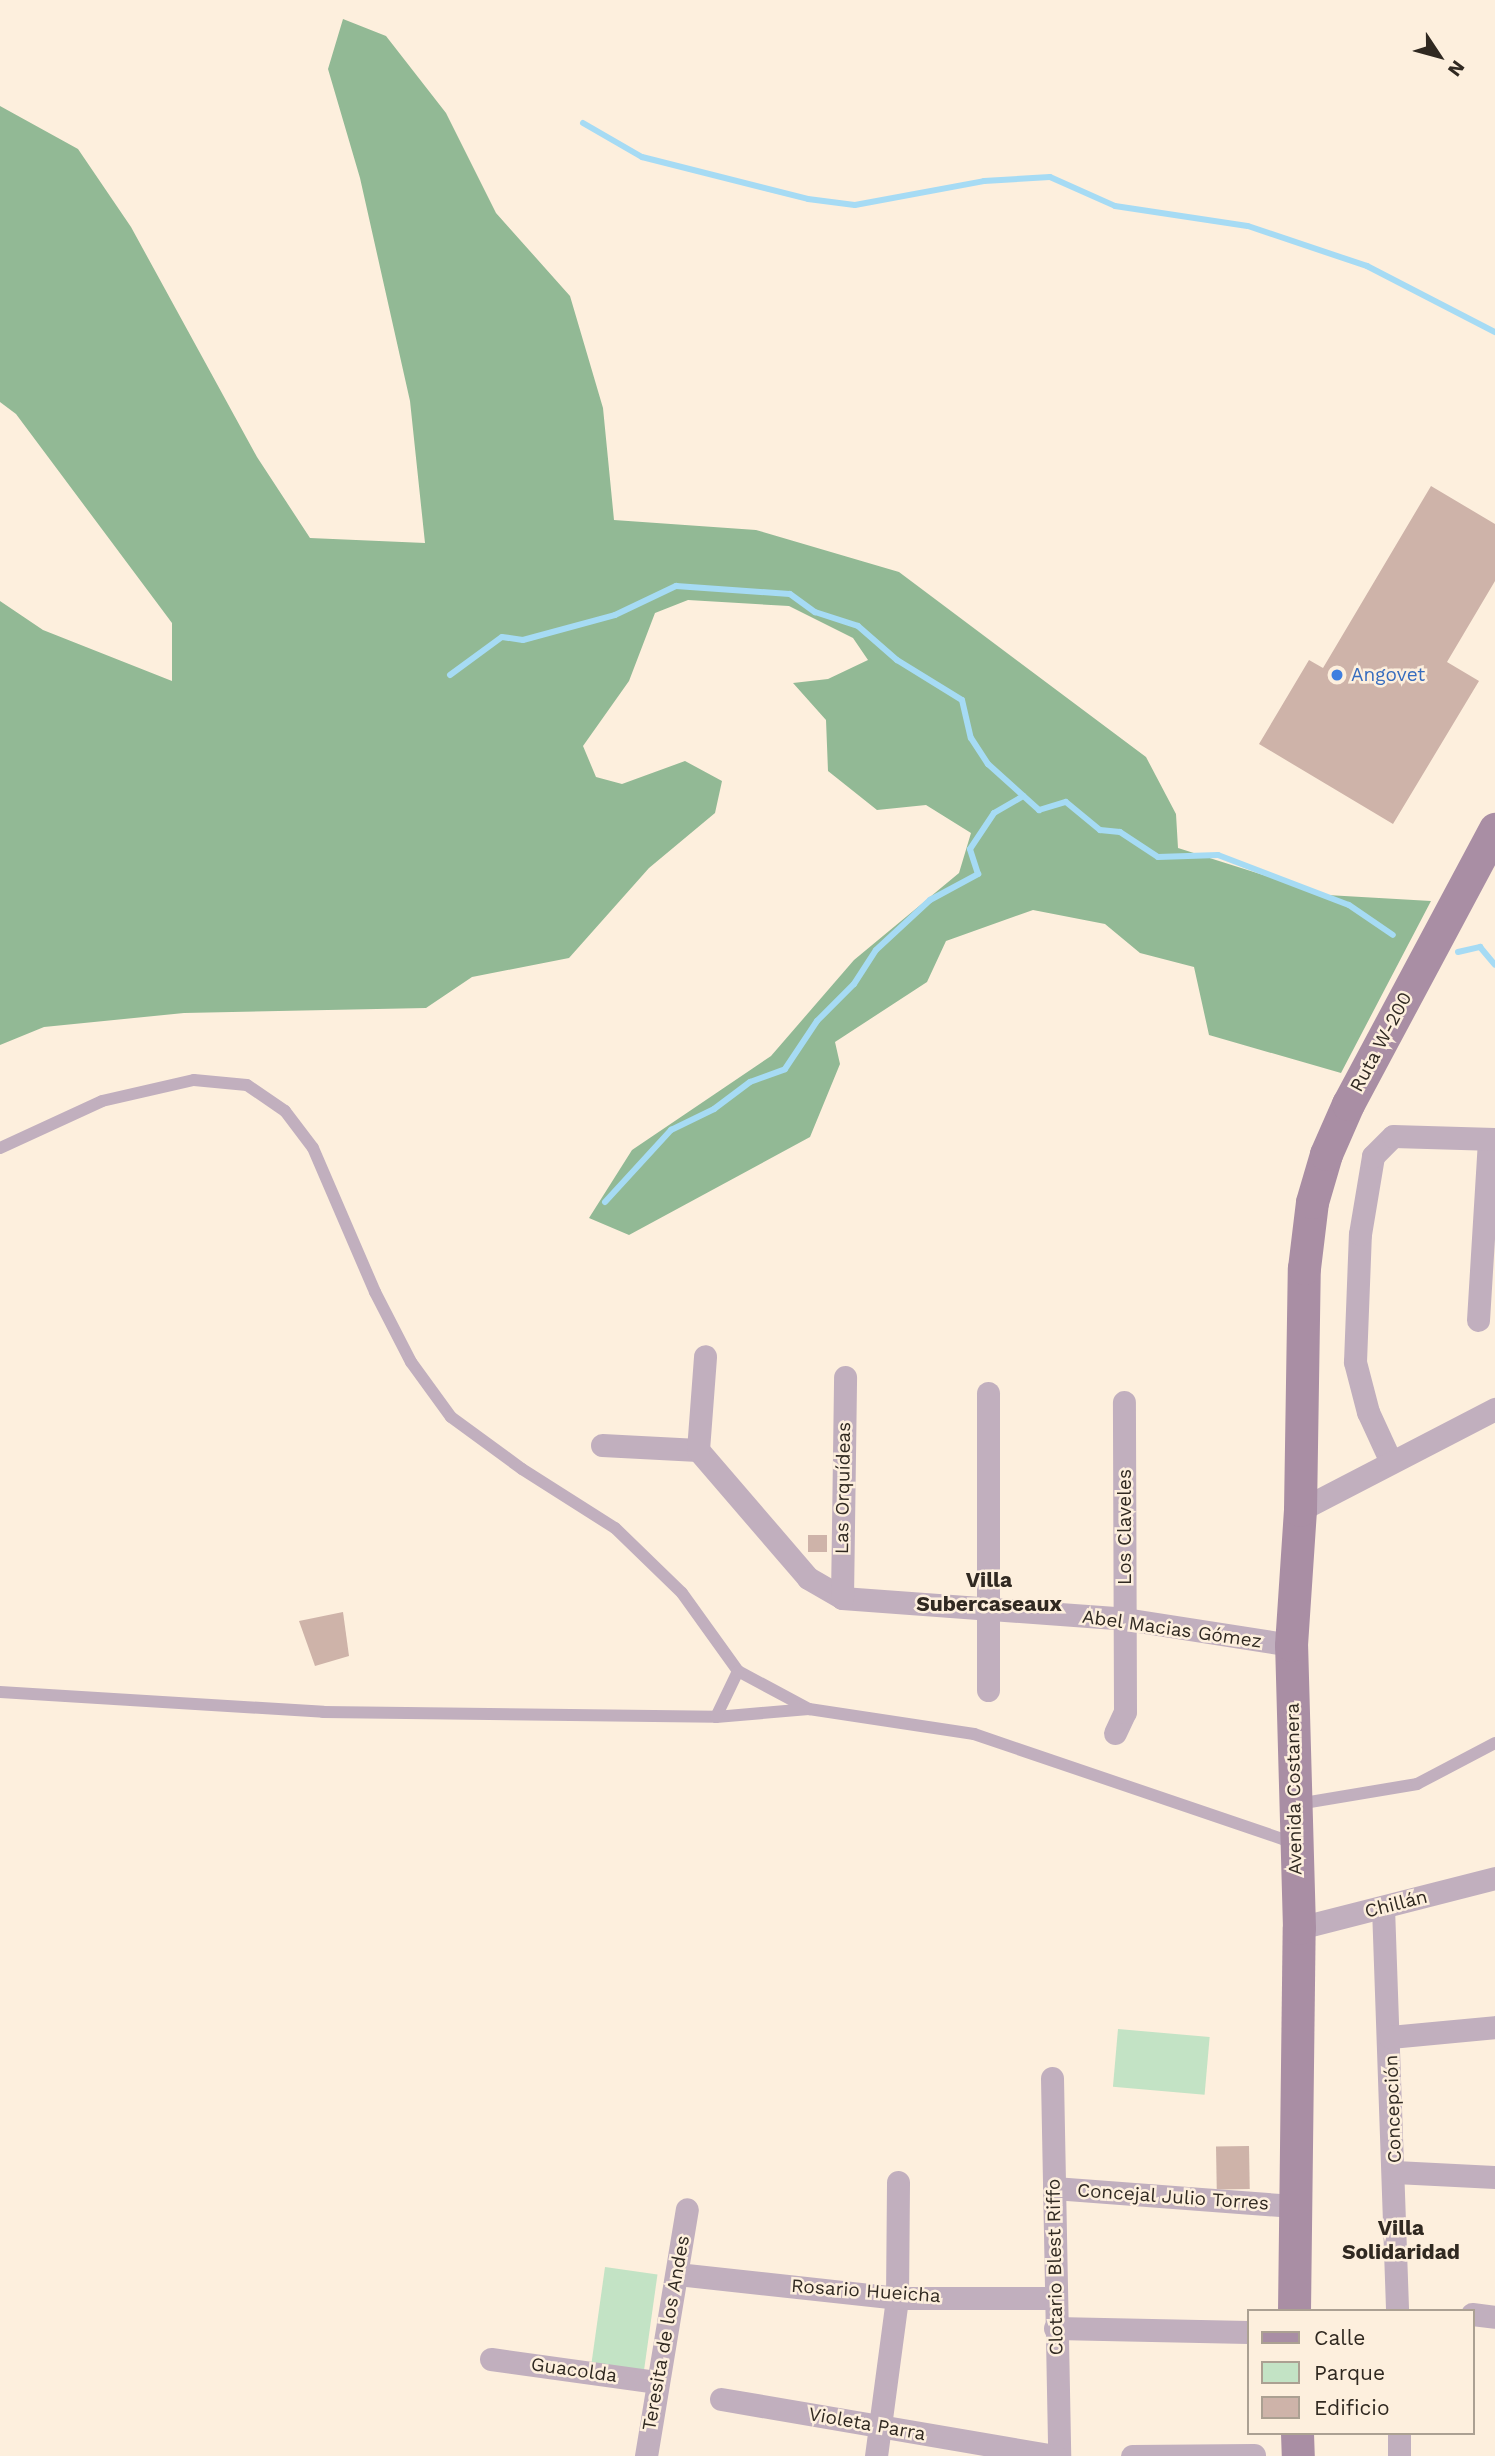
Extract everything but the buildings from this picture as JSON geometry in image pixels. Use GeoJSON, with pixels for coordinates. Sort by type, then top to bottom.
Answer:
{"type":"FeatureCollection","features":[{"type":"Feature","properties":{"kind":"street","name":"Ruta W-200"},"geometry":{"type":"LineString","coordinates":[[1304,1268],[1312,1202],[1326,1154],[1348,1104],[1495,829]]}},
{"type":"Feature","properties":{"kind":"street"},"geometry":{"type":"LineString","coordinates":[[1391,1462],[1368,1412],[1355,1362],[1360,1234],[1373,1156],[1393,1136],[1492,1139],[1478,1320]]}},
{"type":"Feature","properties":{"kind":"street","name":"Avenida Costanera"},"geometry":{"type":"LineString","coordinates":[[1294,2309],[1293,2206],[1299,1928],[1291,1645],[1300,1510],[1304,1268]]}},
{"type":"Feature","properties":{"kind":"street"},"geometry":{"type":"LineString","coordinates":[[602,1445],[698,1450],[705,1356]]}},
{"type":"Feature","properties":{"kind":"street","name":"Las Orquídeas"},"geometry":{"type":"LineString","coordinates":[[842,1598],[845,1377]]}},
{"type":"Feature","properties":{"kind":"street"},"geometry":{"type":"LineString","coordinates":[[988,1393],[988,1690]]}},
{"type":"Feature","properties":{"kind":"street","name":"Los Claveles"},"geometry":{"type":"LineString","coordinates":[[1115,1733],[1125,1712],[1124,1402]]}},
{"type":"Feature","properties":{"kind":"street"},"geometry":{"type":"LineString","coordinates":[[1300,1510],[1495,1409]]}},
{"type":"Feature","properties":{"kind":"street","name":"Abel Macias Gómez"},"geometry":{"type":"LineString","coordinates":[[698,1450],[808,1578],[842,1598],[1125,1619],[1291,1645]]}},
{"type":"Feature","properties":{"kind":"street","name":"Chillán"},"geometry":{"type":"LineString","coordinates":[[1299,1928],[1494,1879]]}},
{"type":"Feature","properties":{"kind":"street","name":"Concepción"},"geometry":{"type":"LineString","coordinates":[[1382,1907],[1390,2037],[1397,2309]]}},
{"type":"Feature","properties":{"kind":"street"},"geometry":{"type":"LineString","coordinates":[[1390,2037],[1495,2027]]}},
{"type":"Feature","properties":{"kind":"street","name":"Clotario Blest Riffo"},"geometry":{"type":"LineString","coordinates":[[1052,2078],[1057,2456]]}},
{"type":"Feature","properties":{"kind":"street"},"geometry":{"type":"LineString","coordinates":[[1395,2172],[1495,2177]]}},
{"type":"Feature","properties":{"kind":"street"},"geometry":{"type":"LineString","coordinates":[[876,2456],[897,2298],[898,2182]]}},
{"type":"Feature","properties":{"kind":"street","name":"Concejal Julio Torres"},"geometry":{"type":"LineString","coordinates":[[1054,2188],[1293,2206]]}},
{"type":"Feature","properties":{"kind":"street","name":"Teresita de los Andes"},"geometry":{"type":"LineString","coordinates":[[646,2456],[687,2209]]}},
{"type":"Feature","properties":{"kind":"street","name":"Rosario Hueicha"},"geometry":{"type":"LineString","coordinates":[[677,2274],[897,2298],[1055,2298]]}},
{"type":"Feature","properties":{"kind":"street"},"geometry":{"type":"LineString","coordinates":[[1474,2314],[1495,2317]]}},
{"type":"Feature","properties":{"kind":"street"},"geometry":{"type":"LineString","coordinates":[[1055,2328],[1246,2332]]}},
{"type":"Feature","properties":{"kind":"street","name":"Guacolda"},"geometry":{"type":"LineString","coordinates":[[491,2358],[657,2382]]}},
{"type":"Feature","properties":{"kind":"street","name":"Violeta Parra"},"geometry":{"type":"LineString","coordinates":[[721,2399],[1057,2456]]}},
{"type":"Feature","properties":{"kind":"street"},"geometry":{"type":"LineString","coordinates":[[1297,2435],[1298,2456]]}},
{"type":"Feature","properties":{"kind":"street"},"geometry":{"type":"LineString","coordinates":[[1399,2435],[1399,2456]]}},
{"type":"Feature","properties":{"kind":"street"},"geometry":{"type":"LineString","coordinates":[[1132,2456],[1254,2455]]}},
{"type":"Feature","properties":{"kind":"lane"},"geometry":{"type":"LineString","coordinates":[[0,1148],[102,1101],[194,1080],[247,1085],[285,1111],[313,1148],[375,1292],[411,1362],[451,1417],[522,1469],[615,1528],[682,1593],[738,1671],[809,1709]]}},
{"type":"Feature","properties":{"kind":"lane"},"geometry":{"type":"LineString","coordinates":[[716,1717],[738,1671]]}},
{"type":"Feature","properties":{"kind":"lane"},"geometry":{"type":"LineString","coordinates":[[0,1692],[323,1712],[716,1717],[809,1709],[974,1734],[1283,1839],[1295,1839]]}},
{"type":"Feature","properties":{"kind":"lane"},"geometry":{"type":"LineString","coordinates":[[1294,1805],[1417,1784],[1495,1743]]}},
{"type":"Feature","properties":{"kind":"green space"},"geometry":{"type":"Polygon","coordinates":[[[343,19],[386,36],[446,113],[496,213],[570,296],[603,408],[614,520],[756,530],[899,572],[1146,757],[1176,814],[1178,848],[1327,895],[1431,901],[1341,1073],[1209,1035],[1194,967],[1140,953],[1105,924],[1033,910],[946,941],[927,982],[835,1042],[840,1064],[810,1137],[629,1235],[589,1218],[632,1150],[771,1056],[854,960],[959,873],[971,833],[926,805],[877,810],[828,771],[826,720],[793,683],[828,679],[868,660],[853,638],[789,606],[688,600],[655,613],[629,681],[583,746],[596,777],[622,784],[685,761],[722,781],[715,813],[649,868],[569,958],[472,977],[426,1008],[184,1013],[44,1027],[0,1045],[0,601],[43,630],[172,681],[172,623],[16,414],[0,402],[0,106],[78,149],[131,227],[257,457],[310,538],[425,543],[410,401],[360,178],[328,69],[343,19]]]}},
{"type":"Feature","properties":{"kind":"green space"},"geometry":{"type":"Polygon","coordinates":[[[1118,2029],[1210,2037],[1205,2095],[1113,2087],[1118,2029]]]}},
{"type":"Feature","properties":{"kind":"green space"},"geometry":{"type":"Polygon","coordinates":[[[605,2267],[657,2274],[644,2373],[591,2366],[605,2267]]]}},
{"type":"Feature","properties":{"kind":"waterway"},"geometry":{"type":"LineString","coordinates":[[583,123],[642,157],[808,199],[855,205],[984,181],[1050,177],[1115,206],[1248,226],[1367,266],[1495,332]]}},
{"type":"Feature","properties":{"kind":"waterway"},"geometry":{"type":"LineString","coordinates":[[450,675],[502,637],[523,640],[615,615],[676,586],[790,594],[815,612],[858,626],[897,660],[962,700],[971,738],[988,764],[1039,810],[1066,802],[1100,830],[1120,832],[1158,857],[1218,855],[1349,905],[1393,935]]}},
{"type":"Feature","properties":{"kind":"waterway"},"geometry":{"type":"LineString","coordinates":[[605,1202],[671,1130],[714,1109],[750,1082],[785,1069],[817,1021],[854,984],[876,950],[930,900],[978,874],[970,849],[994,813],[1023,796]]}},
{"type":"Feature","properties":{"kind":"waterway"},"geometry":{"type":"LineString","coordinates":[[1458,952],[1480,947],[1495,965]]}},
{"type":"Feature","properties":{"kind":"place","name":"Angovet"},"geometry":{"type":"Point","coordinates":[1337,675]}},
{"type":"Feature","properties":{"kind":"district","name":"Villa Subercaseaux"},"geometry":{"type":"Point","coordinates":[989,1592]}},
{"type":"Feature","properties":{"kind":"district","name":"Villa Solidaridad"},"geometry":{"type":"Point","coordinates":[1401,2240]}}]}
